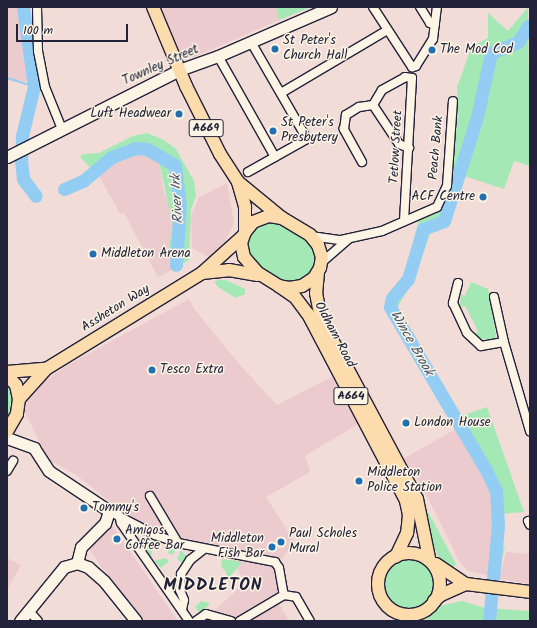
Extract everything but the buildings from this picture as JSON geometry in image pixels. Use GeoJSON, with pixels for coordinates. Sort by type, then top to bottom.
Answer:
{"type":"FeatureCollection","features":[{"type":"Feature","properties":{"kind":"main road","name":"A669"},"geometry":{"type":"LineString","coordinates":[[153,7],[179,70],[206,128],[238,182]]}},
{"type":"Feature","properties":{"kind":"main road"},"geometry":{"type":"LineString","coordinates":[[238,182],[282,218],[310,235]]}},
{"type":"Feature","properties":{"kind":"main road"},"geometry":{"type":"LineString","coordinates":[[238,182],[245,206],[244,234]]}},
{"type":"Feature","properties":{"kind":"main road","name":"A664"},"geometry":{"type":"LineString","coordinates":[[282,218],[269,216],[258,219],[244,234],[242,250],[246,262],[265,278],[280,286],[289,288],[302,286],[320,268],[318,245],[310,235]]}},
{"type":"Feature","properties":{"kind":"main road","name":"Assheton Way"},"geometry":{"type":"LineString","coordinates":[[19,399],[36,378],[46,369],[202,273],[244,234]]}},
{"type":"Feature","properties":{"kind":"main road","name":"Oldham Road"},"geometry":{"type":"LineString","coordinates":[[320,268],[316,294],[321,319],[417,499],[432,560]]}},
{"type":"Feature","properties":{"kind":"main road","name":"Assheton Way"},"geometry":{"type":"LineString","coordinates":[[202,273],[235,270],[265,278]]}},
{"type":"Feature","properties":{"kind":"main road","name":"Oldham Road"},"geometry":{"type":"LineString","coordinates":[[280,286],[295,297],[308,314],[406,501],[409,515],[408,529],[396,557]]}},
{"type":"Feature","properties":{"kind":"main road","name":"Assheton Way"},"geometry":{"type":"LineString","coordinates":[[7,372],[46,369]]}},
{"type":"Feature","properties":{"kind":"main road"},"geometry":{"type":"LineString","coordinates":[[7,376],[16,385],[19,399]]}},
{"type":"Feature","properties":{"kind":"main road","name":"A664"},"geometry":{"type":"LineString","coordinates":[[10,426],[19,399]]}},
{"type":"Feature","properties":{"kind":"main road"},"geometry":{"type":"LineString","coordinates":[[396,557],[412,552],[432,560],[466,584],[530,592]]}},
{"type":"Feature","properties":{"kind":"main road","name":"A664"},"geometry":{"type":"LineString","coordinates":[[396,557],[385,567],[379,579],[378,593],[384,606],[402,616],[421,616],[441,595],[466,584]]}},
{"type":"Feature","properties":{"kind":"main road","name":"A664"},"geometry":{"type":"LineString","coordinates":[[432,560],[440,573],[440,585],[432,603]]}},
{"type":"Feature","properties":{"kind":"main road"},"geometry":{"type":"LineString","coordinates":[[384,606],[395,621]]}},
{"type":"Feature","properties":{"kind":"street"},"geometry":{"type":"LineString","coordinates":[[37,7],[38,51],[45,87],[62,129]]}},
{"type":"Feature","properties":{"kind":"street","name":"Townley Street"},"geometry":{"type":"LineString","coordinates":[[10,156],[179,70],[218,56],[331,7]]}},
{"type":"Feature","properties":{"kind":"street"},"geometry":{"type":"LineString","coordinates":[[373,7],[386,31],[409,65],[416,66],[433,38],[437,7]]}},
{"type":"Feature","properties":{"kind":"street"},"geometry":{"type":"LineString","coordinates":[[420,7],[430,22],[435,24]]}},
{"type":"Feature","properties":{"kind":"street"},"geometry":{"type":"LineString","coordinates":[[281,93],[386,31]]}},
{"type":"Feature","properties":{"kind":"street"},"geometry":{"type":"LineString","coordinates":[[248,172],[307,138],[251,42]]}},
{"type":"Feature","properties":{"kind":"street"},"geometry":{"type":"LineString","coordinates":[[218,56],[275,157]]}},
{"type":"Feature","properties":{"kind":"street","name":"Tetlow Street"},"geometry":{"type":"LineString","coordinates":[[373,105],[382,90],[410,77],[413,81],[404,220]]}},
{"type":"Feature","properties":{"kind":"street","name":"Peach Bank"},"geometry":{"type":"LineString","coordinates":[[310,235],[331,240],[382,231],[404,220],[437,207],[447,186],[453,101]]}},
{"type":"Feature","properties":{"kind":"street"},"geometry":{"type":"LineString","coordinates":[[362,162],[344,129],[346,115],[359,107],[373,105],[399,144],[409,148]]}},
{"type":"Feature","properties":{"kind":"street"},"geometry":{"type":"LineString","coordinates":[[320,268],[351,237]]}},
{"type":"Feature","properties":{"kind":"street"},"geometry":{"type":"LineString","coordinates":[[458,283],[453,303],[467,333],[481,346],[504,342]]}},
{"type":"Feature","properties":{"kind":"street"},"geometry":{"type":"LineString","coordinates":[[494,297],[504,342],[530,431]]}},
{"type":"Feature","properties":{"kind":"street"},"geometry":{"type":"LineString","coordinates":[[10,426],[22,442]]}},
{"type":"Feature","properties":{"kind":"street"},"geometry":{"type":"LineString","coordinates":[[7,438],[22,442],[34,448],[49,471],[108,511],[119,515],[138,527],[178,543],[203,550],[275,562],[279,568],[284,595]]}},
{"type":"Feature","properties":{"kind":"street"},"geometry":{"type":"LineString","coordinates":[[7,471],[13,461]]}},
{"type":"Feature","properties":{"kind":"street"},"geometry":{"type":"LineString","coordinates":[[150,496],[178,543]]}},
{"type":"Feature","properties":{"kind":"street"},"geometry":{"type":"LineString","coordinates":[[77,564],[81,547],[105,523],[108,511]]}},
{"type":"Feature","properties":{"kind":"street"},"geometry":{"type":"LineString","coordinates":[[119,515],[121,523],[190,621]]}},
{"type":"Feature","properties":{"kind":"street"},"geometry":{"type":"LineString","coordinates":[[182,610],[184,600],[180,590],[181,574],[190,560],[203,550]]}},
{"type":"Feature","properties":{"kind":"street"},"geometry":{"type":"LineString","coordinates":[[20,621],[64,567],[77,564],[88,567],[104,581],[136,621]]}},
{"type":"Feature","properties":{"kind":"street"},"geometry":{"type":"LineString","coordinates":[[240,621],[284,595],[296,597],[310,621]]}},
{"type":"Feature","properties":{"kind":"street"},"geometry":{"type":"LineString","coordinates":[[28,612],[38,621]]}},
{"type":"Feature","properties":{"kind":"street"},"geometry":{"type":"LineString","coordinates":[[196,621],[206,614],[230,621]]}},
{"type":"Feature","properties":{"kind":"shaded area"},"geometry":{"type":"Polygon","coordinates":[[[7,7],[30,7],[38,82],[7,80],[7,7]]]}},
{"type":"Feature","properties":{"kind":"shaded area"},"geometry":{"type":"Polygon","coordinates":[[[160,7],[299,7],[298,12],[194,57],[180,53],[160,7]]]}},
{"type":"Feature","properties":{"kind":"shaded area"},"geometry":{"type":"Polygon","coordinates":[[[132,153],[148,153],[159,162],[164,193],[169,202],[173,225],[169,244],[174,269],[158,277],[124,213],[120,214],[98,174],[132,153]]]}},
{"type":"Feature","properties":{"kind":"shaded area"},"geometry":{"type":"Polygon","coordinates":[[[227,183],[234,223],[221,250],[209,257],[192,248],[191,216],[199,197],[227,183]]]}},
{"type":"Feature","properties":{"kind":"shaded area"},"geometry":{"type":"Polygon","coordinates":[[[189,299],[196,311],[240,365],[277,405],[332,377],[358,424],[305,456],[310,472],[266,497],[295,542],[276,567],[279,604],[289,621],[139,621],[89,549],[112,525],[177,620],[205,619],[238,589],[249,589],[224,546],[222,551],[173,539],[139,525],[75,474],[48,460],[24,410],[33,389],[68,365],[189,299]]]}},
{"type":"Feature","properties":{"kind":"shaded area"},"geometry":{"type":"Polygon","coordinates":[[[456,429],[489,485],[495,511],[496,536],[491,576],[468,571],[459,561],[422,486],[403,459],[456,429]]]}},
{"type":"Feature","properties":{"kind":"shaded area"},"geometry":{"type":"Polygon","coordinates":[[[506,552],[530,554],[530,584],[499,579],[506,552]]]}},
{"type":"Feature","properties":{"kind":"shaded area"},"geometry":{"type":"Polygon","coordinates":[[[7,558],[21,565],[7,590],[7,558]]]}},
{"type":"Feature","properties":{"kind":"green space"},"geometry":{"type":"Polygon","coordinates":[[[276,7],[311,7],[279,20],[276,7]]]}},
{"type":"Feature","properties":{"kind":"green space"},"geometry":{"type":"Polygon","coordinates":[[[528,7],[530,166],[514,161],[504,189],[452,172],[458,104],[457,87],[472,46],[488,38],[488,13],[508,31],[528,7]]]}},
{"type":"Feature","properties":{"kind":"green space"},"geometry":{"type":"Polygon","coordinates":[[[147,133],[164,140],[176,149],[194,181],[196,196],[191,210],[189,260],[174,269],[169,244],[173,225],[159,162],[148,153],[132,153],[97,175],[80,157],[83,154],[99,153],[133,136],[147,133]]]}},
{"type":"Feature","properties":{"kind":"green space"},"geometry":{"type":"Polygon","coordinates":[[[439,207],[451,207],[444,223],[434,226],[415,277],[397,308],[458,417],[487,407],[524,512],[500,514],[499,545],[505,546],[498,577],[492,575],[497,527],[494,496],[489,480],[394,320],[389,300],[406,273],[419,219],[439,207]]]}},
{"type":"Feature","properties":{"kind":"green space"},"geometry":{"type":"Polygon","coordinates":[[[269,221],[280,223],[307,239],[316,253],[316,262],[312,272],[296,283],[281,281],[254,263],[247,249],[248,238],[256,226],[269,221]]]}},
{"type":"Feature","properties":{"kind":"green space"},"geometry":{"type":"Polygon","coordinates":[[[218,280],[226,280],[245,289],[245,294],[236,298],[218,287],[214,282],[218,280]]]}},
{"type":"Feature","properties":{"kind":"green space"},"geometry":{"type":"Polygon","coordinates":[[[471,282],[488,289],[496,335],[494,340],[481,339],[475,335],[478,331],[465,306],[460,307],[461,294],[465,296],[471,282]]]}},
{"type":"Feature","properties":{"kind":"green space"},"geometry":{"type":"Polygon","coordinates":[[[7,383],[14,400],[12,413],[7,421],[7,383]]]}},
{"type":"Feature","properties":{"kind":"green space"},"geometry":{"type":"Polygon","coordinates":[[[426,508],[456,564],[452,569],[441,561],[434,548],[426,508]]]}},
{"type":"Feature","properties":{"kind":"green space"},"geometry":{"type":"Polygon","coordinates":[[[154,538],[163,541],[153,547],[151,557],[145,549],[154,538]]]}},
{"type":"Feature","properties":{"kind":"green space"},"geometry":{"type":"Polygon","coordinates":[[[168,543],[177,545],[173,555],[168,553],[168,543]]]}},
{"type":"Feature","properties":{"kind":"green space"},"geometry":{"type":"Polygon","coordinates":[[[181,550],[187,557],[182,563],[177,559],[181,550]]]}},
{"type":"Feature","properties":{"kind":"green space"},"geometry":{"type":"Polygon","coordinates":[[[165,558],[169,561],[161,568],[154,561],[165,558]]]}},
{"type":"Feature","properties":{"kind":"green space"},"geometry":{"type":"Polygon","coordinates":[[[222,559],[242,562],[228,579],[225,570],[221,567],[222,559]]]}},
{"type":"Feature","properties":{"kind":"green space"},"geometry":{"type":"Polygon","coordinates":[[[404,559],[414,559],[427,566],[434,579],[434,589],[427,602],[414,609],[404,609],[395,605],[388,598],[384,589],[384,579],[388,570],[395,563],[404,559]]]}},
{"type":"Feature","properties":{"kind":"green space"},"geometry":{"type":"Polygon","coordinates":[[[201,601],[210,603],[201,614],[195,607],[201,601]]]}},
{"type":"Feature","properties":{"kind":"green space"},"geometry":{"type":"Polygon","coordinates":[[[462,601],[485,608],[530,611],[530,621],[426,621],[435,607],[462,601]]]}},
{"type":"Feature","properties":{"kind":"waterway","name":"River Irk"},"geometry":{"type":"LineString","coordinates":[[23,7],[34,86],[22,136],[21,160],[23,179],[36,196]]}},
{"type":"Feature","properties":{"kind":"waterway","name":"Wince Brook"},"geometry":{"type":"LineString","coordinates":[[489,621],[498,526],[496,491],[486,470],[390,307],[392,298],[408,279],[423,229],[444,221],[477,117],[491,53],[518,42],[528,26]]}},
{"type":"Feature","properties":{"kind":"waterway"},"geometry":{"type":"LineString","coordinates":[[7,78],[34,86]]}},
{"type":"Feature","properties":{"kind":"waterway","name":"River Irk"},"geometry":{"type":"LineString","coordinates":[[64,189],[83,181],[112,157],[135,148],[147,149],[175,165],[180,206],[176,265]]}},
{"type":"Feature","properties":{"kind":"place","name":"St Peter's Church Hall"},"geometry":{"type":"Point","coordinates":[275,49]}},
{"type":"Feature","properties":{"kind":"place","name":"The Mod Cod"},"geometry":{"type":"Point","coordinates":[432,50]}},
{"type":"Feature","properties":{"kind":"place","name":"Luft Headwear"},"geometry":{"type":"Point","coordinates":[179,114]}},
{"type":"Feature","properties":{"kind":"place","name":"St Peter's Presbytery"},"geometry":{"type":"Point","coordinates":[273,131]}},
{"type":"Feature","properties":{"kind":"place","name":"ACF Centre"},"geometry":{"type":"Point","coordinates":[483,197]}},
{"type":"Feature","properties":{"kind":"place","name":"Middleton Arena"},"geometry":{"type":"Point","coordinates":[93,254]}},
{"type":"Feature","properties":{"kind":"place","name":"Tesco Extra"},"geometry":{"type":"Point","coordinates":[152,370]}},
{"type":"Feature","properties":{"kind":"place","name":"London House"},"geometry":{"type":"Point","coordinates":[406,423]}},
{"type":"Feature","properties":{"kind":"place","name":"Middleton Police Station"},"geometry":{"type":"Point","coordinates":[359,481]}},
{"type":"Feature","properties":{"kind":"place","name":"Tommy's"},"geometry":{"type":"Point","coordinates":[84,508]}},
{"type":"Feature","properties":{"kind":"place","name":"Amigos Coffee Bar"},"geometry":{"type":"Point","coordinates":[117,539]}},
{"type":"Feature","properties":{"kind":"place","name":"Paul Scholes Mural"},"geometry":{"type":"Point","coordinates":[281,542]}},
{"type":"Feature","properties":{"kind":"place","name":"Middleton Fish Bar"},"geometry":{"type":"Point","coordinates":[272,547]}},
{"type":"Feature","properties":{"kind":"district","name":"MIDDLETON"},"geometry":{"type":"Point","coordinates":[213,586]}}]}
